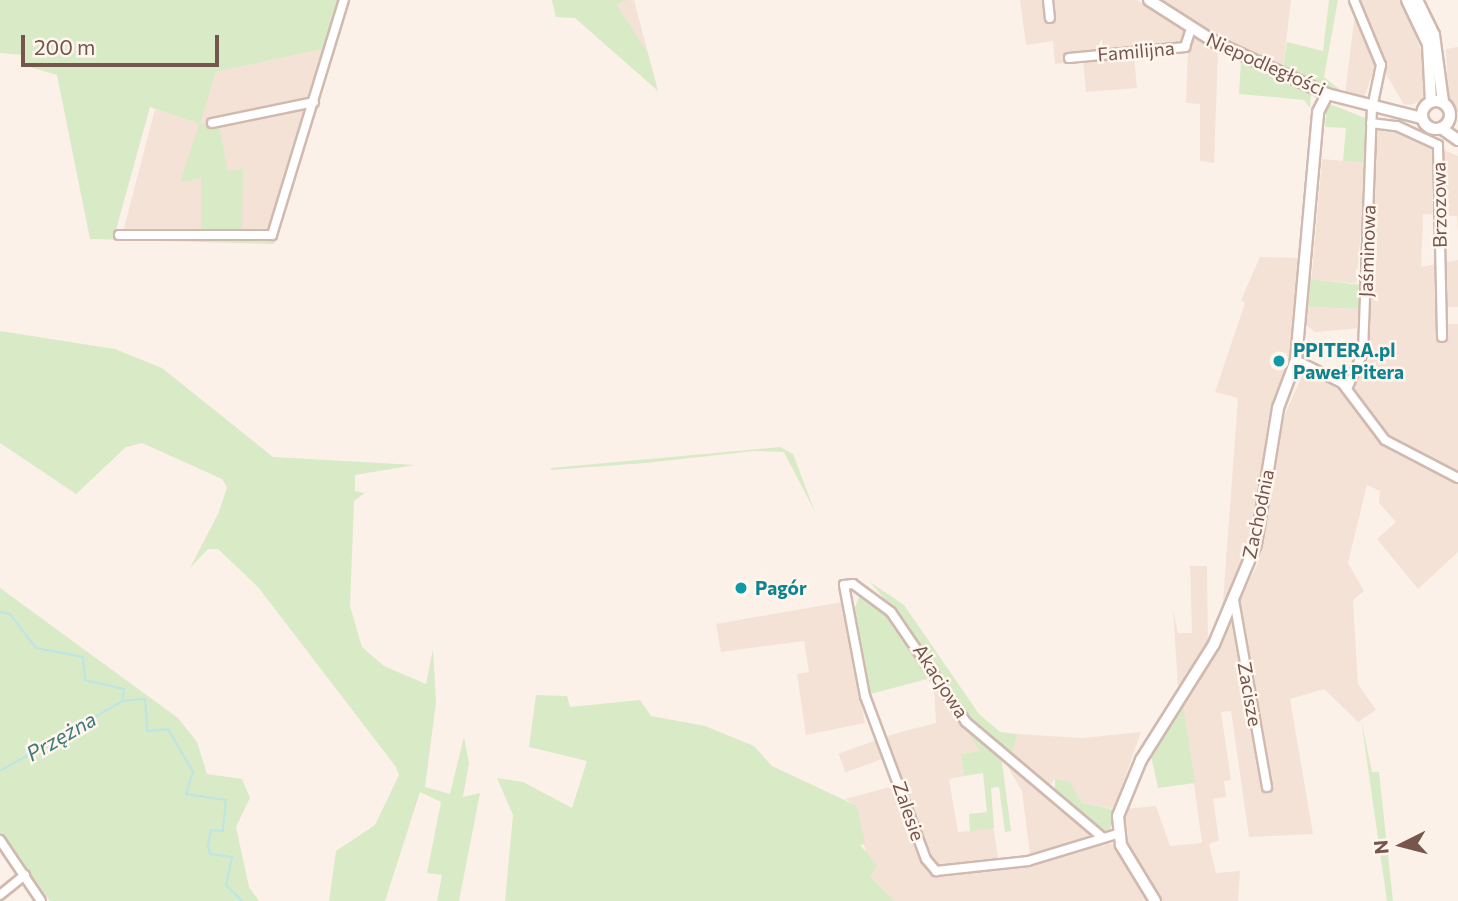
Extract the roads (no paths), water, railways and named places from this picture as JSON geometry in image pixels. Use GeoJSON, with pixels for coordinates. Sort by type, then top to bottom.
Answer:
{"type":"FeatureCollection","features":[{"type":"Feature","properties":{"kind":"street"},"geometry":{"type":"LineString","coordinates":[[119,235],[270,237],[344,0]]}},
{"type":"Feature","properties":{"kind":"street"},"geometry":{"type":"LineString","coordinates":[[1048,0],[1050,18]]}},
{"type":"Feature","properties":{"kind":"street","name":"Niepodległości"},"geometry":{"type":"LineString","coordinates":[[1149,0],[1191,29],[1327,94],[1372,108],[1390,110],[1430,107]]}},
{"type":"Feature","properties":{"kind":"street","name":"Jaśminowa"},"geometry":{"type":"LineString","coordinates":[[1346,389],[1363,352],[1371,123],[1381,65],[1354,0]]}},
{"type":"Feature","properties":{"kind":"street"},"geometry":{"type":"LineString","coordinates":[[1407,0],[1428,44],[1430,107],[1441,128],[1458,140]]}},
{"type":"Feature","properties":{"kind":"street"},"geometry":{"type":"LineString","coordinates":[[1417,0],[1434,35],[1430,107]]}},
{"type":"Feature","properties":{"kind":"street","name":"Familijna"},"geometry":{"type":"LineString","coordinates":[[1069,58],[1185,47],[1191,29]]}},
{"type":"Feature","properties":{"kind":"street","name":"Zachodnia"},"geometry":{"type":"LineString","coordinates":[[1116,834],[1141,760],[1234,600],[1256,544],[1278,408],[1296,360],[1318,112],[1327,94]]}},
{"type":"Feature","properties":{"kind":"street"},"geometry":{"type":"LineString","coordinates":[[212,123],[314,102]]}},
{"type":"Feature","properties":{"kind":"street"},"geometry":{"type":"LineString","coordinates":[[1430,107],[1450,117],[1458,127]]}},
{"type":"Feature","properties":{"kind":"street"},"geometry":{"type":"LineString","coordinates":[[1441,128],[1450,117]]}},
{"type":"Feature","properties":{"kind":"street","name":"Brzozowa"},"geometry":{"type":"LineString","coordinates":[[1371,123],[1397,125],[1438,145],[1442,337]]}},
{"type":"Feature","properties":{"kind":"street"},"geometry":{"type":"LineString","coordinates":[[1296,360],[1346,389],[1385,440],[1458,478]]}},
{"type":"Feature","properties":{"kind":"street","name":"Akacjowa"},"geometry":{"type":"LineString","coordinates":[[844,585],[853,584],[891,612],[966,722],[1102,836]]}},
{"type":"Feature","properties":{"kind":"street","name":"Zalesie"},"geometry":{"type":"LineString","coordinates":[[844,585],[865,696],[931,866],[941,873],[976,871],[1116,834]]}},
{"type":"Feature","properties":{"kind":"street","name":"Zacisze"},"geometry":{"type":"LineString","coordinates":[[1234,600],[1267,787]]}},
{"type":"Feature","properties":{"kind":"street"},"geometry":{"type":"LineString","coordinates":[[1116,834],[1155,901]]}},
{"type":"Feature","properties":{"kind":"street"},"geometry":{"type":"LineString","coordinates":[[0,840],[41,901]]}},
{"type":"Feature","properties":{"kind":"street"},"geometry":{"type":"LineString","coordinates":[[0,895],[25,875]]}},
{"type":"Feature","properties":{"kind":"waterway"},"geometry":{"type":"LineString","coordinates":[[0,612],[10,614],[36,648],[83,657],[85,680],[124,689],[122,701],[145,699],[147,731],[168,729],[193,772],[186,794],[226,800],[223,831],[211,830],[208,846],[210,854],[232,857],[226,885],[242,901]]}},
{"type":"Feature","properties":{"kind":"waterway","name":"Przężna"},"geometry":{"type":"LineString","coordinates":[[0,771],[121,702]]}},
{"type":"Feature","properties":{"kind":"place","name":"PPITERA.pl Paweł Pitera"},"geometry":{"type":"Point","coordinates":[1279,361]}},
{"type":"Feature","properties":{"kind":"place","name":"Pagór"},"geometry":{"type":"Point","coordinates":[741,588]}}]}
